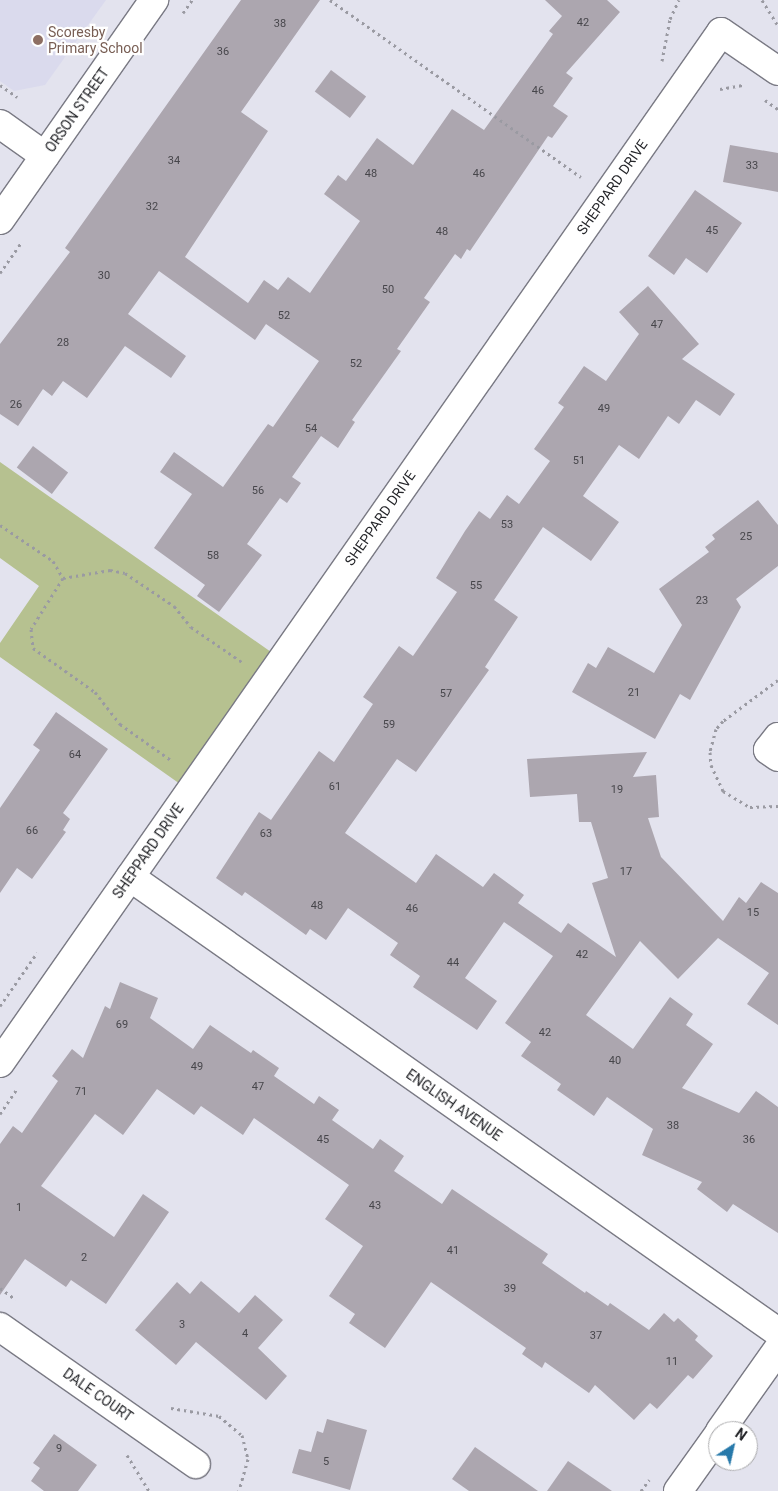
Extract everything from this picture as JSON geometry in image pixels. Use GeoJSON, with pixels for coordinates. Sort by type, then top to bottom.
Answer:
{"type":"FeatureCollection","features":[{"type":"Feature","properties":{"kind":"street","name":"ORSON STREET"},"geometry":{"type":"LineString","coordinates":[[0,220],[154,0]]}},
{"type":"Feature","properties":{"kind":"street","name":"SHEPPARD DRIVE"},"geometry":{"type":"LineString","coordinates":[[0,1063],[721,32],[778,71]]}},
{"type":"Feature","properties":{"kind":"street"},"geometry":{"type":"LineString","coordinates":[[0,124],[44,156]]}},
{"type":"Feature","properties":{"kind":"street"},"geometry":{"type":"LineString","coordinates":[[778,737],[768,750],[778,757]]}},
{"type":"Feature","properties":{"kind":"street","name":"ENGLISH AVENUE"},"geometry":{"type":"LineString","coordinates":[[130,877],[778,1332]]}},
{"type":"Feature","properties":{"kind":"street","name":"DALE COURT"},"geometry":{"type":"LineString","coordinates":[[0,1327],[196,1464]]}},
{"type":"Feature","properties":{"kind":"street"},"geometry":{"type":"LineString","coordinates":[[727,1421],[778,1349]]}},
{"type":"Feature","properties":{"kind":"street"},"geometry":{"type":"LineString","coordinates":[[678,1491],[708,1448]]}},
{"type":"Feature","properties":{"kind":"path"},"geometry":{"type":"LineString","coordinates":[[330,0],[581,177]]}},
{"type":"Feature","properties":{"kind":"path"},"geometry":{"type":"LineString","coordinates":[[762,0],[778,26]]}},
{"type":"Feature","properties":{"kind":"path"},"geometry":{"type":"LineString","coordinates":[[0,525],[54,561],[63,578]]}},
{"type":"Feature","properties":{"kind":"path"},"geometry":{"type":"LineString","coordinates":[[172,762],[120,724],[95,692],[33,648],[31,629],[63,578],[110,570],[125,573],[174,606],[191,627],[242,662]]}},
{"type":"Feature","properties":{"kind":"path"},"geometry":{"type":"LineString","coordinates":[[0,1288],[16,1300]]}},
{"type":"Feature","properties":{"kind":"path"},"geometry":{"type":"LineString","coordinates":[[165,1406],[213,1414],[242,1435],[248,1459],[239,1491]]}},
{"type":"Feature","properties":{"kind":"path"},"geometry":{"type":"LineString","coordinates":[[123,1451],[133,1461],[149,1491]]}},
{"type":"Feature","properties":{"kind":"shaded area","name":"Scoresby Primary School"},"geometry":{"type":"Polygon","coordinates":[[[0,0],[106,0],[45,85],[14,91],[0,81],[0,0]]]}},
{"type":"Feature","properties":{"kind":"green space"},"geometry":{"type":"Polygon","coordinates":[[[0,462],[281,659],[190,791],[0,657],[0,643],[39,586],[0,558],[0,462]]]}},
{"type":"Feature","properties":{"kind":"building"},"geometry":{"type":"Polygon","coordinates":[[[241,0],[320,0],[241,112],[268,131],[185,257],[248,303],[264,280],[278,290],[288,277],[310,293],[360,221],[324,194],[338,175],[346,181],[377,138],[413,165],[452,109],[484,130],[553,34],[549,31],[562,16],[545,0],[607,0],[620,12],[566,73],[573,78],[553,106],[568,116],[552,138],[548,136],[470,251],[467,249],[461,259],[455,254],[424,298],[430,302],[397,349],[401,351],[352,420],[355,422],[338,448],[321,436],[292,477],[301,483],[287,503],[280,498],[247,544],[262,555],[219,612],[197,596],[205,585],[154,548],[192,494],[160,472],[174,452],[223,487],[268,424],[273,427],[319,361],[266,324],[255,340],[159,271],[128,314],[186,356],[171,378],[125,346],[87,398],[63,381],[52,396],[43,389],[18,426],[0,414],[0,344],[70,252],[65,248],[241,0]]]}},
{"type":"Feature","properties":{"kind":"building"},"geometry":{"type":"Polygon","coordinates":[[[331,70],[366,96],[350,118],[315,92],[331,70]]]}},
{"type":"Feature","properties":{"kind":"building"},"geometry":{"type":"Polygon","coordinates":[[[730,145],[778,153],[778,192],[723,182],[730,145]]]}},
{"type":"Feature","properties":{"kind":"building"},"geometry":{"type":"Polygon","coordinates":[[[695,190],[742,223],[707,273],[686,258],[674,275],[648,256],[695,190]]]}},
{"type":"Feature","properties":{"kind":"building"},"geometry":{"type":"Polygon","coordinates":[[[648,286],[699,344],[682,359],[735,394],[720,416],[696,400],[679,424],[668,416],[639,459],[619,445],[583,496],[619,522],[591,561],[543,527],[494,600],[518,617],[485,667],[489,670],[416,772],[397,759],[345,833],[416,883],[436,854],[483,887],[494,873],[524,895],[518,903],[561,933],[568,923],[616,957],[592,883],[608,878],[591,822],[579,822],[577,794],[530,797],[527,759],[647,752],[633,777],[656,775],[659,817],[648,818],[661,857],[723,921],[739,897],[746,903],[761,882],[778,893],[778,1025],[747,1004],[769,973],[718,938],[678,979],[640,941],[586,1015],[633,1049],[670,997],[693,1014],[686,1025],[713,1044],[682,1088],[739,1113],[756,1091],[778,1107],[778,1233],[733,1204],[727,1212],[697,1189],[702,1182],[642,1155],[653,1129],[607,1097],[594,1116],[557,1090],[561,1084],[521,1056],[531,1042],[505,1023],[553,956],[504,922],[465,978],[497,1001],[477,1030],[413,987],[420,976],[390,955],[398,943],[348,908],[326,940],[310,929],[306,935],[245,892],[242,896],[216,878],[259,812],[271,820],[319,751],[334,762],[373,704],[363,697],[399,646],[413,656],[457,592],[436,578],[465,531],[479,511],[490,519],[507,495],[519,504],[550,461],[534,449],[564,407],[558,403],[584,366],[606,381],[639,334],[619,312],[648,286]]]}},
{"type":"Feature","properties":{"kind":"building"},"geometry":{"type":"Polygon","coordinates":[[[33,446],[68,472],[52,494],[17,468],[33,446]]]}},
{"type":"Feature","properties":{"kind":"building"},"geometry":{"type":"Polygon","coordinates":[[[758,500],[778,525],[778,566],[736,599],[741,607],[690,700],[680,694],[655,739],[572,692],[588,663],[596,668],[608,647],[654,673],[682,625],[659,589],[709,552],[705,547],[715,539],[712,535],[758,500]]]}},
{"type":"Feature","properties":{"kind":"building"},"geometry":{"type":"Polygon","coordinates":[[[56,712],[108,749],[63,813],[70,819],[63,830],[66,832],[32,879],[17,868],[0,893],[0,808],[40,750],[33,745],[56,712]]]}},
{"type":"Feature","properties":{"kind":"building"},"geometry":{"type":"Polygon","coordinates":[[[120,982],[158,998],[150,1018],[193,1049],[210,1025],[251,1053],[253,1050],[279,1068],[274,1076],[314,1104],[319,1096],[339,1110],[332,1120],[373,1149],[380,1139],[404,1156],[394,1171],[442,1204],[452,1189],[548,1254],[542,1263],[585,1293],[586,1291],[608,1306],[610,1303],[649,1330],[664,1313],[674,1322],[678,1318],[698,1336],[695,1340],[713,1356],[693,1379],[688,1375],[657,1409],[650,1403],[634,1420],[595,1385],[589,1393],[545,1362],[542,1368],[522,1354],[526,1348],[431,1282],[385,1348],[349,1323],[355,1314],[329,1296],[363,1246],[325,1219],[349,1185],[254,1118],[243,1135],[201,1106],[194,1115],[157,1089],[123,1135],[95,1114],[41,1186],[114,1237],[143,1194],[169,1212],[106,1304],[71,1280],[66,1287],[25,1259],[0,1295],[0,1144],[13,1126],[22,1133],[58,1081],[52,1076],[72,1049],[83,1058],[105,1006],[110,1009],[120,982]]]}},
{"type":"Feature","properties":{"kind":"building"},"geometry":{"type":"Polygon","coordinates":[[[201,1281],[239,1313],[255,1295],[283,1320],[258,1348],[287,1376],[266,1400],[196,1342],[176,1365],[135,1330],[177,1282],[190,1294],[201,1281]]]}},
{"type":"Feature","properties":{"kind":"building"},"geometry":{"type":"Polygon","coordinates":[[[327,1419],[367,1430],[350,1490],[292,1473],[299,1449],[311,1452],[317,1431],[323,1433],[327,1419]]]}},
{"type":"Feature","properties":{"kind":"building"},"geometry":{"type":"Polygon","coordinates":[[[54,1434],[97,1465],[78,1491],[44,1491],[31,1481],[40,1468],[33,1463],[54,1434]]]}},
{"type":"Feature","properties":{"kind":"building"},"geometry":{"type":"Polygon","coordinates":[[[475,1447],[538,1491],[469,1491],[452,1479],[475,1447]]]}},
{"type":"Feature","properties":{"kind":"building"},"geometry":{"type":"Polygon","coordinates":[[[568,1461],[612,1491],[547,1491],[568,1461]]]}},
{"type":"Feature","properties":{"kind":"place","name":"Scoresby Primary School"},"geometry":{"type":"Point","coordinates":[38,40]}}]}
